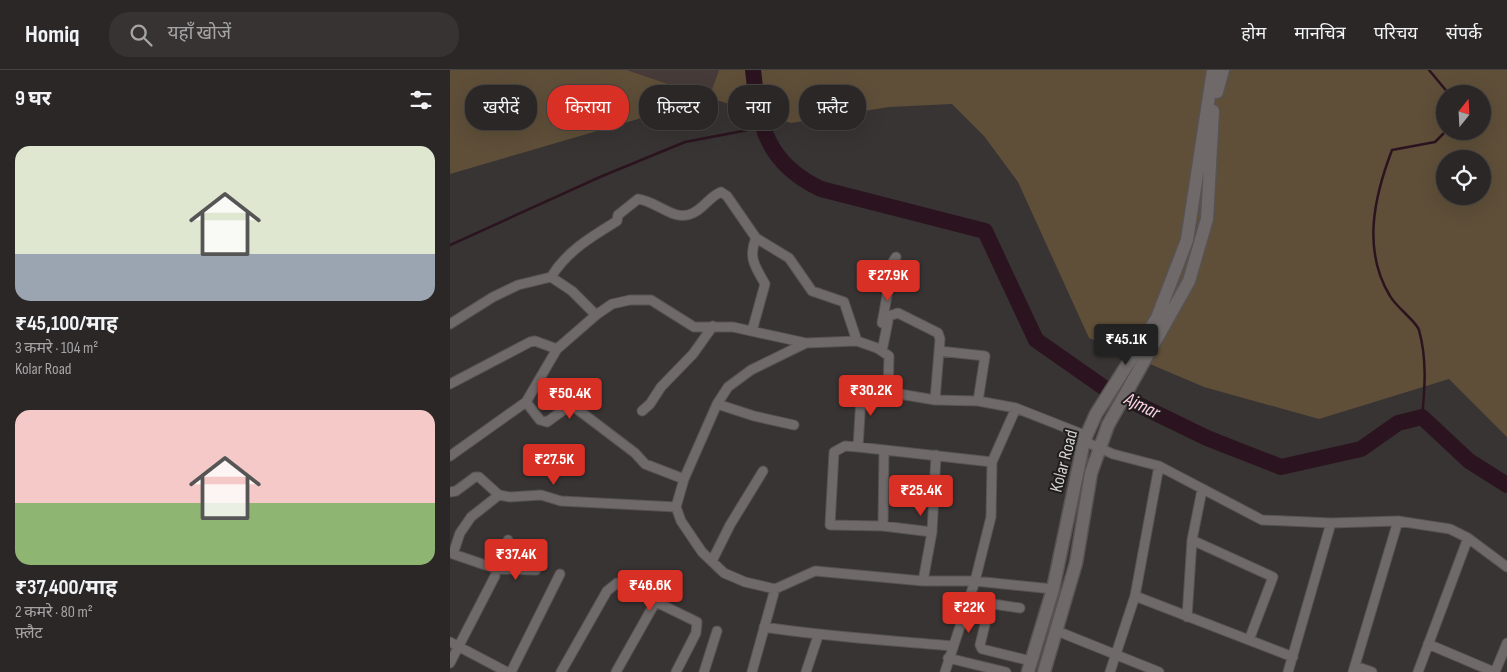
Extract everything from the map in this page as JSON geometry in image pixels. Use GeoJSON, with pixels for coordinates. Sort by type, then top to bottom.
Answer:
{"type":"FeatureCollection","features":[{"type":"Feature","properties":{"kind":"main road","name":"Kolar Road"},"geometry":{"type":"LineString","coordinates":[[1044,672],[1076,563],[1090,473],[1108,425],[1162,320],[1187,240],[1213,70]]}},
{"type":"Feature","properties":{"kind":"main road","name":"Kolar Road"},"geometry":{"type":"LineString","coordinates":[[1029,666],[1053,589],[1085,438],[1096,414],[1189,281],[1207,219],[1214,109],[1223,70]]}},
{"type":"Feature","properties":{"kind":"street"},"geometry":{"type":"LineString","coordinates":[[450,324],[493,297],[518,285],[551,277],[560,263],[580,244],[617,220],[618,215],[638,199],[656,204],[666,211],[684,217],[694,213],[713,196],[721,192],[727,196],[756,238],[788,258],[812,291],[844,302],[857,341]]}},
{"type":"Feature","properties":{"kind":"street"},"geometry":{"type":"LineString","coordinates":[[752,331],[765,284],[753,261],[752,250],[756,238]]}},
{"type":"Feature","properties":{"kind":"street"},"geometry":{"type":"LineString","coordinates":[[880,349],[889,285],[889,268],[896,257]]}},
{"type":"Feature","properties":{"kind":"street"},"geometry":{"type":"LineString","coordinates":[[551,277],[572,291],[596,315]]}},
{"type":"Feature","properties":{"kind":"street"},"geometry":{"type":"LineString","coordinates":[[450,456],[526,402],[557,349],[596,315],[612,304],[630,300],[651,300],[694,327],[713,326],[752,331],[806,343],[857,341],[880,349],[889,356],[888,392]]}},
{"type":"Feature","properties":{"kind":"street"},"geometry":{"type":"LineString","coordinates":[[880,349],[889,316],[898,313],[938,333],[939,351],[935,400]]}},
{"type":"Feature","properties":{"kind":"street"},"geometry":{"type":"LineString","coordinates":[[642,411],[650,404],[661,387],[693,354],[713,326]]}},
{"type":"Feature","properties":{"kind":"street"},"geometry":{"type":"LineString","coordinates":[[450,384],[530,342],[535,341],[557,349]]}},
{"type":"Feature","properties":{"kind":"street"},"geometry":{"type":"LineString","coordinates":[[806,343],[751,370],[728,387],[717,404],[684,479],[676,507],[681,521],[702,552],[731,576],[745,582],[775,589],[815,571],[923,581],[975,581],[1053,589]]}},
{"type":"Feature","properties":{"kind":"street"},"geometry":{"type":"LineString","coordinates":[[939,351],[985,356],[978,401]]}},
{"type":"Feature","properties":{"kind":"street"},"geometry":{"type":"LineString","coordinates":[[858,447],[861,397],[888,392],[935,400],[978,401],[1016,408],[1085,438],[1099,448],[1159,466],[1262,520],[1331,523],[1398,521],[1450,529],[1468,538],[1507,567]]}},
{"type":"Feature","properties":{"kind":"street"},"geometry":{"type":"LineString","coordinates":[[526,402],[540,420],[547,422],[568,406],[573,406],[635,453],[645,464],[684,479]]}},
{"type":"Feature","properties":{"kind":"street"},"geometry":{"type":"LineString","coordinates":[[717,404],[754,416],[794,425]]}},
{"type":"Feature","properties":{"kind":"street"},"geometry":{"type":"LineString","coordinates":[[945,672],[948,658],[975,581],[991,517],[992,462],[1016,408]]}},
{"type":"Feature","properties":{"kind":"street"},"geometry":{"type":"LineString","coordinates":[[932,532],[883,526],[830,525],[834,452],[845,446],[992,462]]}},
{"type":"Feature","properties":{"kind":"street"},"geometry":{"type":"LineString","coordinates":[[883,526],[884,450]]}},
{"type":"Feature","properties":{"kind":"street"},"geometry":{"type":"LineString","coordinates":[[923,581],[932,532],[936,455]]}},
{"type":"Feature","properties":{"kind":"street"},"geometry":{"type":"LineString","coordinates":[[1110,672],[1134,596],[1159,466]]}},
{"type":"Feature","properties":{"kind":"street"},"geometry":{"type":"LineString","coordinates":[[712,561],[730,525],[763,471]]}},
{"type":"Feature","properties":{"kind":"street"},"geometry":{"type":"LineString","coordinates":[[450,492],[456,492],[475,477],[484,481],[498,495],[510,497],[541,496],[561,501],[676,507]]}},
{"type":"Feature","properties":{"kind":"street"},"geometry":{"type":"LineString","coordinates":[[1187,617],[1192,540],[1202,490]]}},
{"type":"Feature","properties":{"kind":"street"},"geometry":{"type":"LineString","coordinates":[[498,495],[471,517],[460,533],[451,554],[496,572],[536,570]]}},
{"type":"Feature","properties":{"kind":"street"},"geometry":{"type":"LineString","coordinates":[[1372,672],[1354,669],[1398,521]]}},
{"type":"Feature","properties":{"kind":"street"},"geometry":{"type":"LineString","coordinates":[[1288,672],[1331,523]]}},
{"type":"Feature","properties":{"kind":"street"},"geometry":{"type":"LineString","coordinates":[[1418,672],[1468,538]]}},
{"type":"Feature","properties":{"kind":"street"},"geometry":{"type":"LineString","coordinates":[[450,663],[496,572],[508,540]]}},
{"type":"Feature","properties":{"kind":"street"},"geometry":{"type":"LineString","coordinates":[[1192,540],[1273,577],[1249,640]]}},
{"type":"Feature","properties":{"kind":"street"},"geometry":{"type":"LineString","coordinates":[[511,672],[560,574]]}},
{"type":"Feature","properties":{"kind":"street"},"geometry":{"type":"LineString","coordinates":[[560,672],[606,590],[614,583],[620,584],[698,624],[676,672]]}},
{"type":"Feature","properties":{"kind":"street"},"geometry":{"type":"LineString","coordinates":[[752,672],[775,589]]}},
{"type":"Feature","properties":{"kind":"street"},"geometry":{"type":"LineString","coordinates":[[1134,596],[1293,657]]}},
{"type":"Feature","properties":{"kind":"street"},"geometry":{"type":"LineString","coordinates":[[616,672],[656,602]]}},
{"type":"Feature","properties":{"kind":"street"},"geometry":{"type":"LineString","coordinates":[[1020,608],[994,604],[989,608],[980,645],[982,649],[1029,666]]}},
{"type":"Feature","properties":{"kind":"street"},"geometry":{"type":"LineString","coordinates":[[764,627],[818,636],[853,637],[952,646]]}},
{"type":"Feature","properties":{"kind":"street"},"geometry":{"type":"LineString","coordinates":[[704,672],[717,631]]}},
{"type":"Feature","properties":{"kind":"street"},"geometry":{"type":"LineString","coordinates":[[1057,631],[1159,672]]}},
{"type":"Feature","properties":{"kind":"street"},"geometry":{"type":"LineString","coordinates":[[806,672],[818,636]]}},
{"type":"Feature","properties":{"kind":"street"},"geometry":{"type":"LineString","coordinates":[[450,642],[507,672]]}},
{"type":"Feature","properties":{"kind":"street"},"geometry":{"type":"LineString","coordinates":[[1428,644],[1494,672],[1507,643]]}},
{"type":"Feature","properties":{"kind":"street"},"geometry":{"type":"LineString","coordinates":[[948,658],[1006,672]]}},
{"type":"Feature","properties":{"kind":"shaded area"},"geometry":{"type":"Polygon","coordinates":[[[450,70],[627,70],[671,85],[639,85],[639,119],[629,122],[629,85],[547,85],[547,130],[601,130],[450,174],[450,70]]]}},
{"type":"Feature","properties":{"kind":"shaded area"},"geometry":{"type":"Polygon","coordinates":[[[627,70],[719,70],[714,85],[671,85],[627,70]]]}},
{"type":"Feature","properties":{"kind":"shaded area"},"geometry":{"type":"Polygon","coordinates":[[[719,70],[1507,70],[1507,437],[1449,379],[1319,419],[1204,387],[1089,338],[1018,182],[984,136],[952,104],[889,107],[866,111],[866,85],[799,85],[799,122],[791,123],[789,122],[789,85],[728,85],[728,104],[718,100],[718,85],[714,85],[719,70]]]}},
{"type":"Feature","properties":{"kind":"waterway","name":"Ajmar"},"geometry":{"type":"LineString","coordinates":[[753,70],[758,109],[763,125],[777,155],[788,167],[803,179],[821,189],[985,231],[1036,340],[1106,389],[1207,438],[1281,467],[1361,449],[1398,423],[1422,417],[1469,461],[1507,485]]}},
{"type":"Feature","properties":{"kind":"waterway"},"geometry":{"type":"LineString","coordinates":[[1429,70],[1442,85]]}},
{"type":"Feature","properties":{"kind":"waterway"},"geometry":{"type":"LineString","coordinates":[[450,245],[600,177],[685,142],[748,130]]}},
{"type":"Feature","properties":{"kind":"waterway"},"geometry":{"type":"LineString","coordinates":[[1422,417],[1424,384],[1422,341],[1417,326],[1393,300],[1381,278],[1376,260],[1374,223],[1380,186],[1392,150],[1435,142],[1437,140]]}}]}
